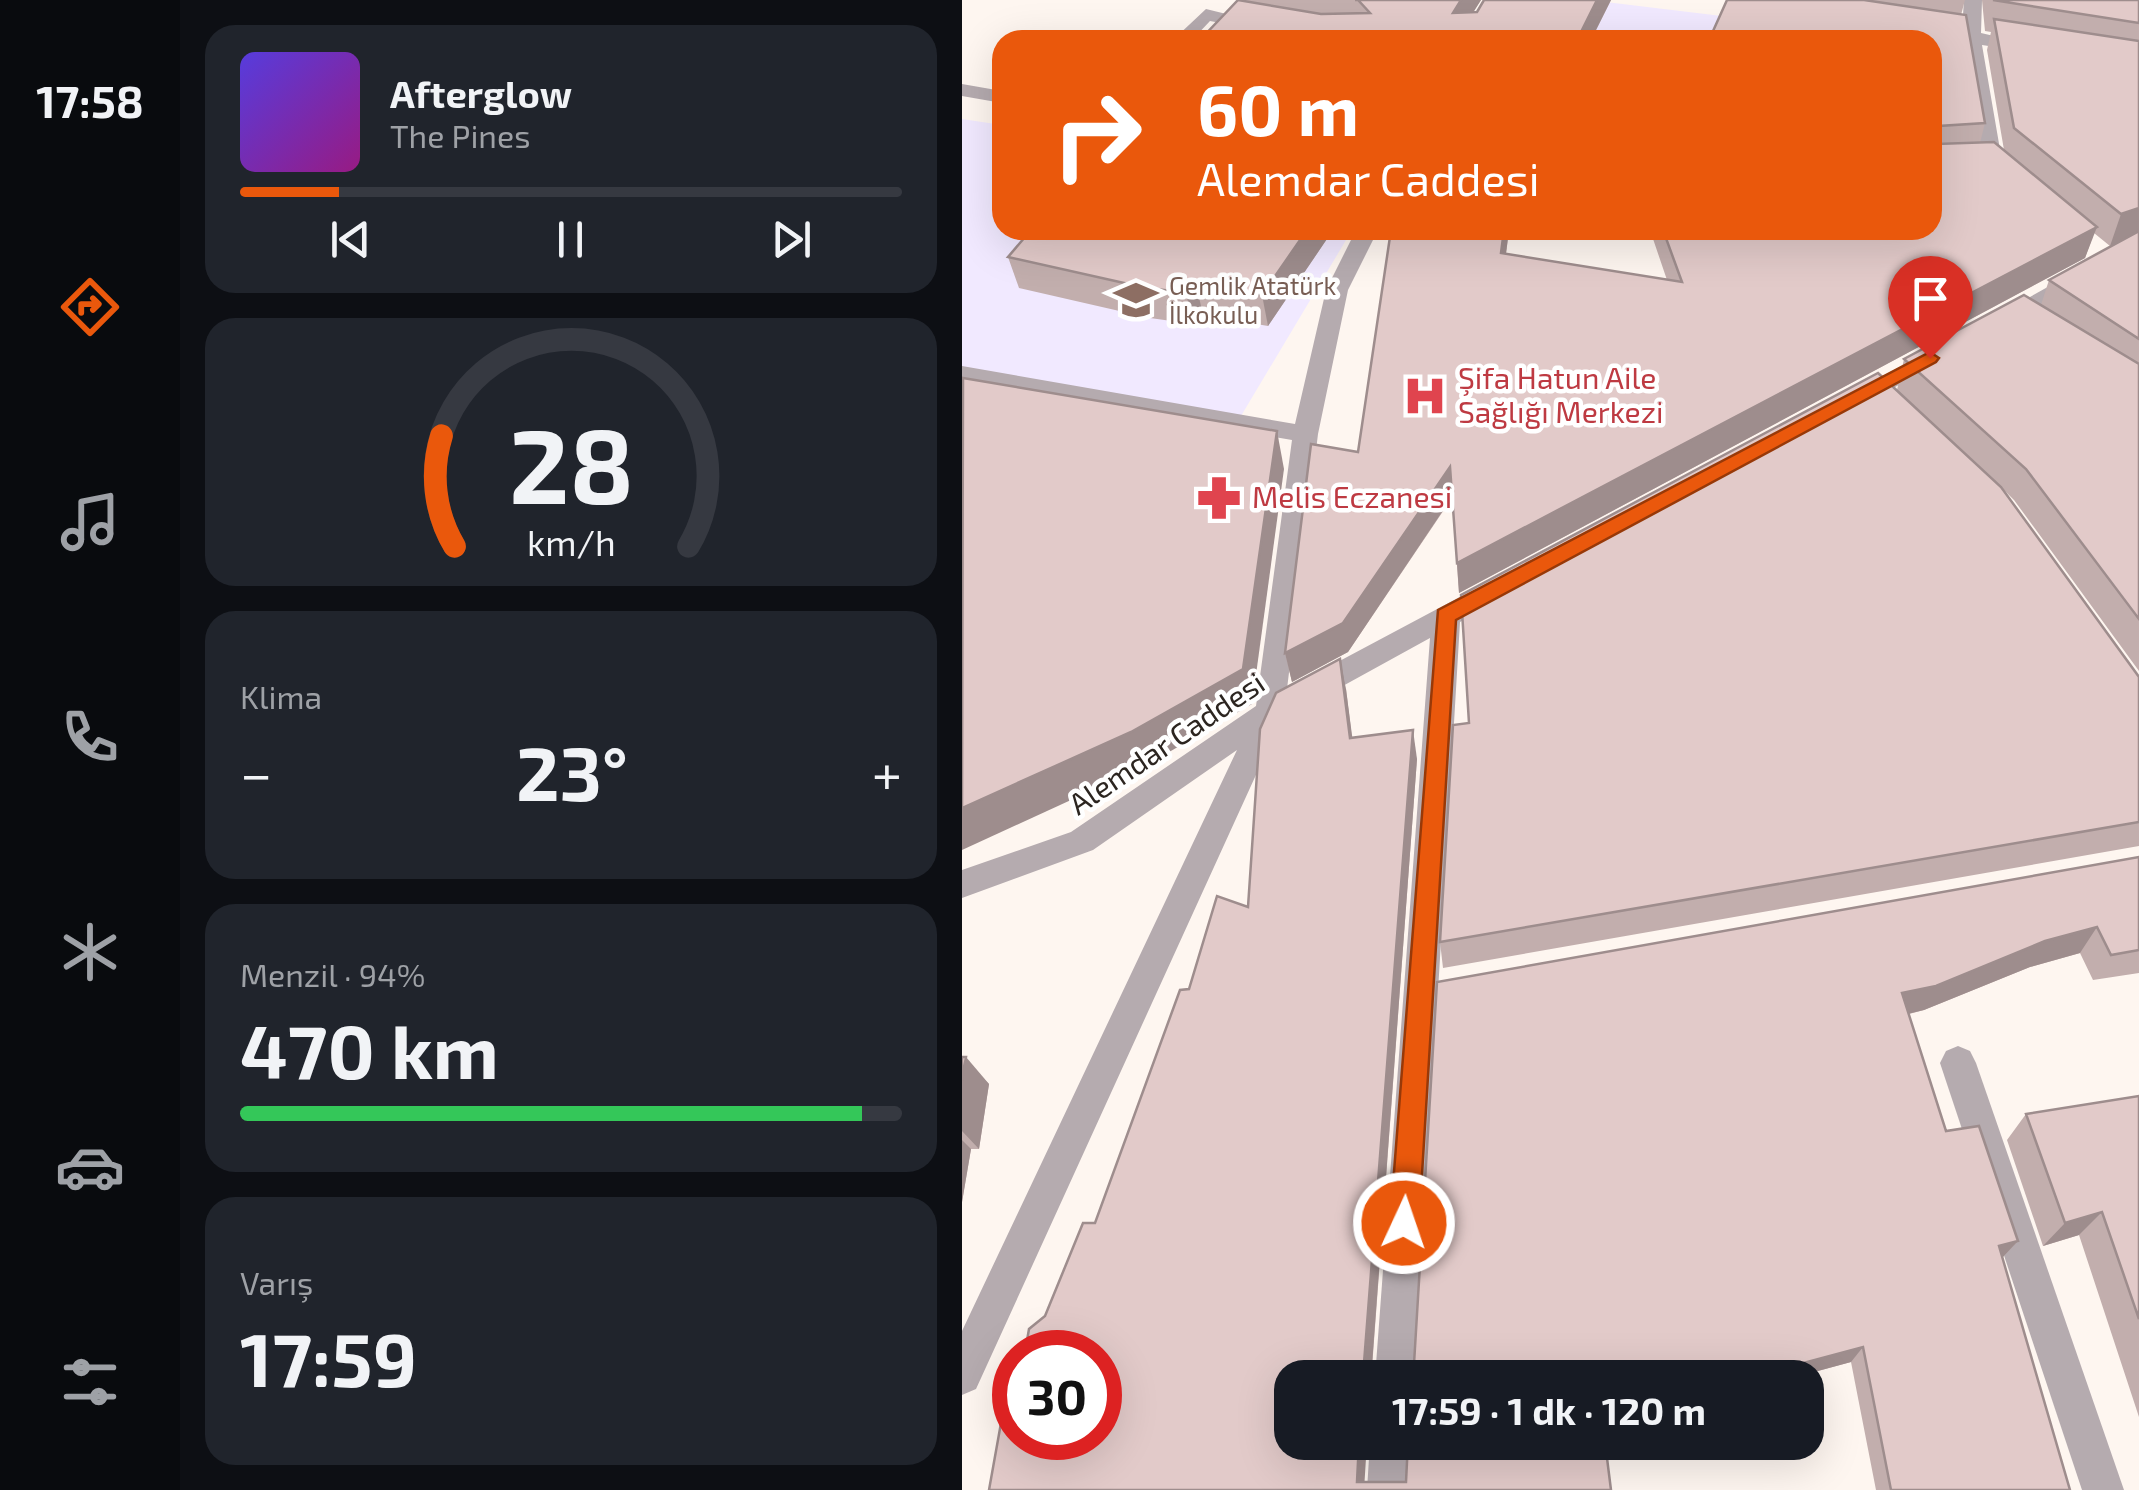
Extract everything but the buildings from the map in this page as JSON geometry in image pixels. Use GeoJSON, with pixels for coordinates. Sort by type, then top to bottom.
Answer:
{"type":"FeatureCollection","features":[{"type":"Feature","properties":{"kind":"street"},"geometry":{"type":"LineString","coordinates":[[1973,0],[1971,37],[1992,163],[2021,187]]}},
{"type":"Feature","properties":{"kind":"street"},"geometry":{"type":"LineString","coordinates":[[1192,30],[1206,15],[1283,28]]}},
{"type":"Feature","properties":{"kind":"street"},"geometry":{"type":"LineString","coordinates":[[1914,28],[1927,30]]}},
{"type":"Feature","properties":{"kind":"street"},"geometry":{"type":"LineString","coordinates":[[1942,32],[2046,49]]}},
{"type":"Feature","properties":{"kind":"street"},"geometry":{"type":"LineString","coordinates":[[962,90],[992,95]]}},
{"type":"Feature","properties":{"kind":"street"},"geometry":{"type":"LineString","coordinates":[[1962,165],[1992,163]]}},
{"type":"Feature","properties":{"kind":"street"},"geometry":{"type":"LineString","coordinates":[[962,1375],[1270,712],[1306,434],[1337,290],[1362,240]]}},
{"type":"Feature","properties":{"kind":"street"},"geometry":{"type":"LineString","coordinates":[[1822,416],[1880,395],[2023,318],[2100,254],[2138,242]]}},
{"type":"Feature","properties":{"kind":"street"},"geometry":{"type":"LineString","coordinates":[[966,406],[967,375],[1306,434]]}},
{"type":"Feature","properties":{"kind":"street","name":"Alemdar Caddesi"},"geometry":{"type":"LineString","coordinates":[[962,884],[1082,841],[1270,712],[1514,580]]}},
{"type":"Feature","properties":{"kind":"street"},"geometry":{"type":"LineString","coordinates":[[1396,1360],[1446,616]]}},
{"type":"Feature","properties":{"kind":"street"},"geometry":{"type":"LineString","coordinates":[[1418,991],[1458,984]]}},
{"type":"Feature","properties":{"kind":"street"},"geometry":{"type":"LineString","coordinates":[[1958,1063],[2103,1490]]}},
{"type":"Feature","properties":{"kind":"street"},"geometry":{"type":"LineString","coordinates":[[1388,1490],[1390,1460]]}},
{"type":"Feature","properties":{"kind":"shaded area"},"geometry":{"type":"Polygon","coordinates":[[[1499,0],[1589,0],[1839,30],[1479,30],[1499,0]]]}},
{"type":"Feature","properties":{"kind":"shaded area","name":"Gemlik Atatürk İlkokulu"},"geometry":{"type":"Polygon","coordinates":[[[962,119],[992,124],[992,240],[1346,240],[1238,421],[962,370],[962,119]]]}},
{"type":"Feature","properties":{"kind":"place","name":"Gemlik Atatürk İlkokulu"},"geometry":{"type":"Point","coordinates":[1136,300]}},
{"type":"Feature","properties":{"kind":"place","name":"Şifa Hatun Aile Sağlığı Merkezi"},"geometry":{"type":"Point","coordinates":[1425,396]}},
{"type":"Feature","properties":{"kind":"place","name":"Melis Eczanesi"},"geometry":{"type":"Point","coordinates":[1219,498]}},
{"type":"Feature","properties":{"kind":"route"},"geometry":{"type":"LineString","coordinates":[[1404,1223],[1446,616],[1930,358]]}}]}
